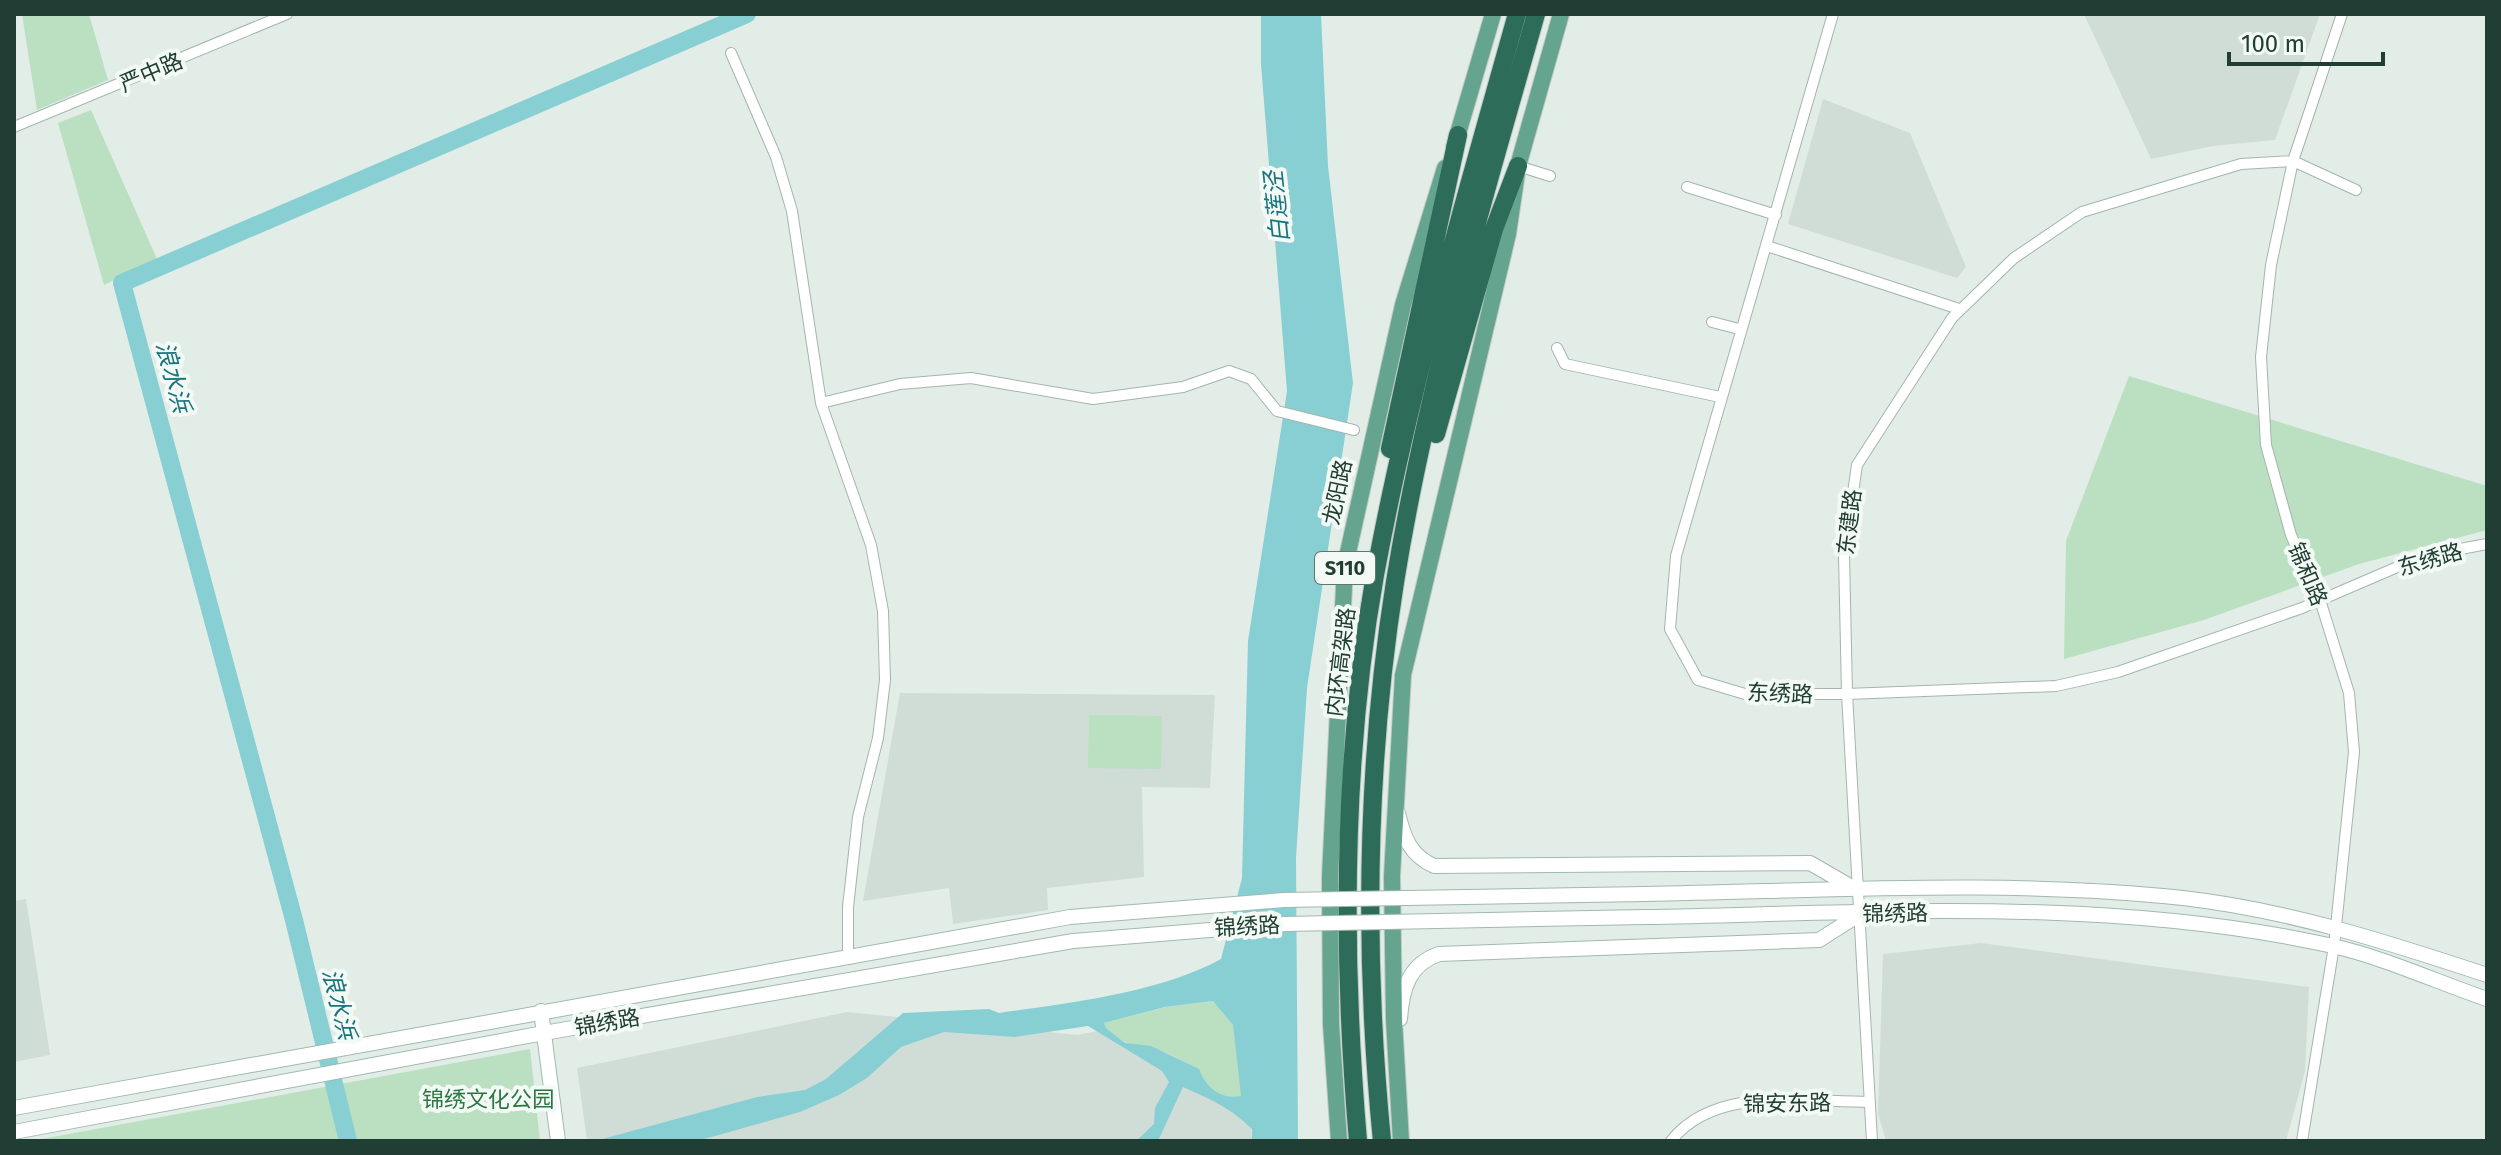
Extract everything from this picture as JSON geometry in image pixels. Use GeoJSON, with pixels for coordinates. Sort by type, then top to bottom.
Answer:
{"type":"FeatureCollection","features":[{"type":"Feature","properties":{"kind":"highway","name":"内环高架路"},"geometry":{"type":"LineString","coordinates":[[1382,1141],[1374,1022],[1372,877],[1378,733],[1396,579],[1429,412],[1517,14]]}},
{"type":"Feature","properties":{"kind":"highway","name":"内环高架路"},"geometry":{"type":"LineString","coordinates":[[1358,1141],[1349,963],[1352,796],[1361,679],[1375,576],[1414,394],[1488,152],[1536,14]]}},
{"type":"Feature","properties":{"kind":"highway"},"geometry":{"type":"LineString","coordinates":[[1375,576],[1396,416],[1458,135]]}},
{"type":"Feature","properties":{"kind":"highway"},"geometry":{"type":"LineString","coordinates":[[1396,579],[1486,256],[1518,166]]}},
{"type":"Feature","properties":{"kind":"main road","name":"龙阳路"},"geometry":{"type":"LineString","coordinates":[[1339,1141],[1331,1024],[1330,877],[1345,566],[1403,305],[1429,210],[1458,135],[1493,14]]}},
{"type":"Feature","properties":{"kind":"main road"},"geometry":{"type":"LineString","coordinates":[[1401,1141],[1392,961],[1394,798],[1405,659],[1508,234],[1518,166],[1561,14]]}},
{"type":"Feature","properties":{"kind":"main road"},"geometry":{"type":"LineString","coordinates":[[1394,798],[1409,846],[1416,855],[1434,866],[1810,863],[1858,891]]}},
{"type":"Feature","properties":{"kind":"main road","name":"锦绣路"},"geometry":{"type":"LineString","coordinates":[[14,1108],[1070,917],[1284,900],[1858,891],[2094,892],[2185,898],[2336,925],[2487,975]]}},
{"type":"Feature","properties":{"kind":"main road"},"geometry":{"type":"LineString","coordinates":[[1398,1107],[1403,993],[1413,970],[1431,957],[1478,951],[1819,940],[1860,914]]}},
{"type":"Feature","properties":{"kind":"main road","name":"锦绣路"},"geometry":{"type":"LineString","coordinates":[[14,1132],[544,1033],[1073,941],[1285,924],[1860,914],[2077,914],[2206,925],[2334,946],[2487,999]]}},
{"type":"Feature","properties":{"kind":"main road"},"geometry":{"type":"LineString","coordinates":[[541,1011],[558,1141]]}},
{"type":"Feature","properties":{"kind":"street","name":"严中路"},"geometry":{"type":"LineString","coordinates":[[14,127],[287,14]]}},
{"type":"Feature","properties":{"kind":"street","name":"东绣路"},"geometry":{"type":"LineString","coordinates":[[1833,14],[1767,246],[1739,329],[1676,556],[1670,629],[1698,680],[1745,694],[1847,694],[2056,686],[2118,672],[2320,600],[2423,556],[2487,544]]}},
{"type":"Feature","properties":{"kind":"street","name":"锦和路"},"geometry":{"type":"LineString","coordinates":[[2302,1141],[2334,946],[2354,752],[2349,693],[2320,600],[2291,535],[2266,445],[2261,357],[2271,265],[2293,161],[2342,14]]}},
{"type":"Feature","properties":{"kind":"street"},"geometry":{"type":"LineString","coordinates":[[731,53],[776,157],[792,211],[821,403],[871,545],[883,611],[885,680],[878,738],[858,817],[848,907],[848,955]]}},
{"type":"Feature","properties":{"kind":"street"},"geometry":{"type":"LineString","coordinates":[[2293,161],[2356,190]]}},
{"type":"Feature","properties":{"kind":"street","name":"东建路"},"geometry":{"type":"LineString","coordinates":[[1872,1141],[1847,694],[1844,555],[1857,465],[1959,309],[2014,258],[2082,212],[2241,164],[2293,161]]}},
{"type":"Feature","properties":{"kind":"street"},"geometry":{"type":"LineString","coordinates":[[1518,166],[1550,176]]}},
{"type":"Feature","properties":{"kind":"street"},"geometry":{"type":"LineString","coordinates":[[1687,187],[1776,215]]}},
{"type":"Feature","properties":{"kind":"street"},"geometry":{"type":"LineString","coordinates":[[1767,246],[1959,309]]}},
{"type":"Feature","properties":{"kind":"street"},"geometry":{"type":"LineString","coordinates":[[1712,322],[1739,329]]}},
{"type":"Feature","properties":{"kind":"street"},"geometry":{"type":"LineString","coordinates":[[1557,348],[1565,364],[1720,397]]}},
{"type":"Feature","properties":{"kind":"street"},"geometry":{"type":"LineString","coordinates":[[821,403],[900,384],[971,378],[1093,399],[1183,387],[1229,371],[1251,379],[1277,411],[1354,430]]}},
{"type":"Feature","properties":{"kind":"street","name":"锦安东路"},"geometry":{"type":"LineString","coordinates":[[1671,1141],[1685,1123],[1723,1105],[1868,1102]]}},
{"type":"Feature","properties":{"kind":"shaded area"},"geometry":{"type":"Polygon","coordinates":[[[2084,14],[2320,14],[2275,140],[2213,146],[2151,159],[2084,14]]]}},
{"type":"Feature","properties":{"kind":"shaded area"},"geometry":{"type":"Polygon","coordinates":[[[1823,99],[1910,133],[1966,267],[1957,278],[1788,224],[1823,99]]]}},
{"type":"Feature","properties":{"kind":"shaded area"},"geometry":{"type":"Polygon","coordinates":[[[900,693],[1215,695],[1210,788],[1142,787],[1144,877],[1047,888],[1048,910],[953,924],[949,888],[863,901],[900,693]]]}},
{"type":"Feature","properties":{"kind":"shaded area"},"geometry":{"type":"Polygon","coordinates":[[[26,899],[50,1055],[14,1062],[14,901],[26,899]]]}},
{"type":"Feature","properties":{"kind":"shaded area"},"geometry":{"type":"Polygon","coordinates":[[[1981,943],[2309,987],[2305,1071],[2286,1141],[1886,1141],[1878,1114],[1883,954],[1981,943]]]}},
{"type":"Feature","properties":{"kind":"shaded area"},"geometry":{"type":"Polygon","coordinates":[[[1245,999],[1252,1141],[587,1141],[577,1068],[847,1012],[1078,1035],[1245,999]]]}},
{"type":"Feature","properties":{"kind":"green space"},"geometry":{"type":"Polygon","coordinates":[[[22,14],[89,14],[108,80],[37,110],[22,14]]]}},
{"type":"Feature","properties":{"kind":"green space"},"geometry":{"type":"Polygon","coordinates":[[[91,110],[157,259],[104,285],[58,123],[91,110]]]}},
{"type":"Feature","properties":{"kind":"green space"},"geometry":{"type":"Polygon","coordinates":[[[2129,376],[2487,486],[2487,530],[2359,564],[2204,620],[2064,659],[2066,541],[2129,376]]]}},
{"type":"Feature","properties":{"kind":"green space"},"geometry":{"type":"Polygon","coordinates":[[[1089,715],[1162,716],[1161,769],[1088,768],[1089,715]]]}},
{"type":"Feature","properties":{"kind":"green space"},"geometry":{"type":"Polygon","coordinates":[[[1213,1001],[1233,1025],[1241,1096],[1221,1094],[1175,1056],[1125,1042],[1109,1031],[1104,1023],[1166,1007],[1213,1001]]]}},
{"type":"Feature","properties":{"kind":"green space","name":"锦绣文化公园"},"geometry":{"type":"Polygon","coordinates":[[[530,1049],[540,1141],[31,1141],[530,1049]]]}},
{"type":"Feature","properties":{"kind":"water","name":"白莲泾"},"geometry":{"type":"Polygon","coordinates":[[[1261,14],[1321,14],[1328,166],[1353,383],[1307,688],[1296,858],[1298,1141],[1252,1141],[1252,1129],[1236,1115],[1183,1087],[1158,1141],[1136,1141],[1154,1124],[1155,1108],[1169,1082],[1162,1071],[1088,1026],[1015,1037],[944,1032],[901,1047],[867,1078],[839,1095],[800,1112],[697,1141],[595,1141],[757,1097],[805,1090],[826,1079],[903,1013],[989,1009],[999,1013],[1084,1000],[1170,980],[1221,959],[1242,878],[1248,641],[1287,391],[1261,64],[1261,14]],[[1213,1001],[1165,1007],[1104,1023],[1125,1043],[1151,1046],[1199,1069],[1215,1091],[1233,1097],[1241,1096],[1233,1025],[1213,1001]]]}},
{"type":"Feature","properties":{"kind":"waterway","name":"浪水浜"},"geometry":{"type":"LineString","coordinates":[[348,1141],[294,920],[122,283],[747,14]]}}]}
